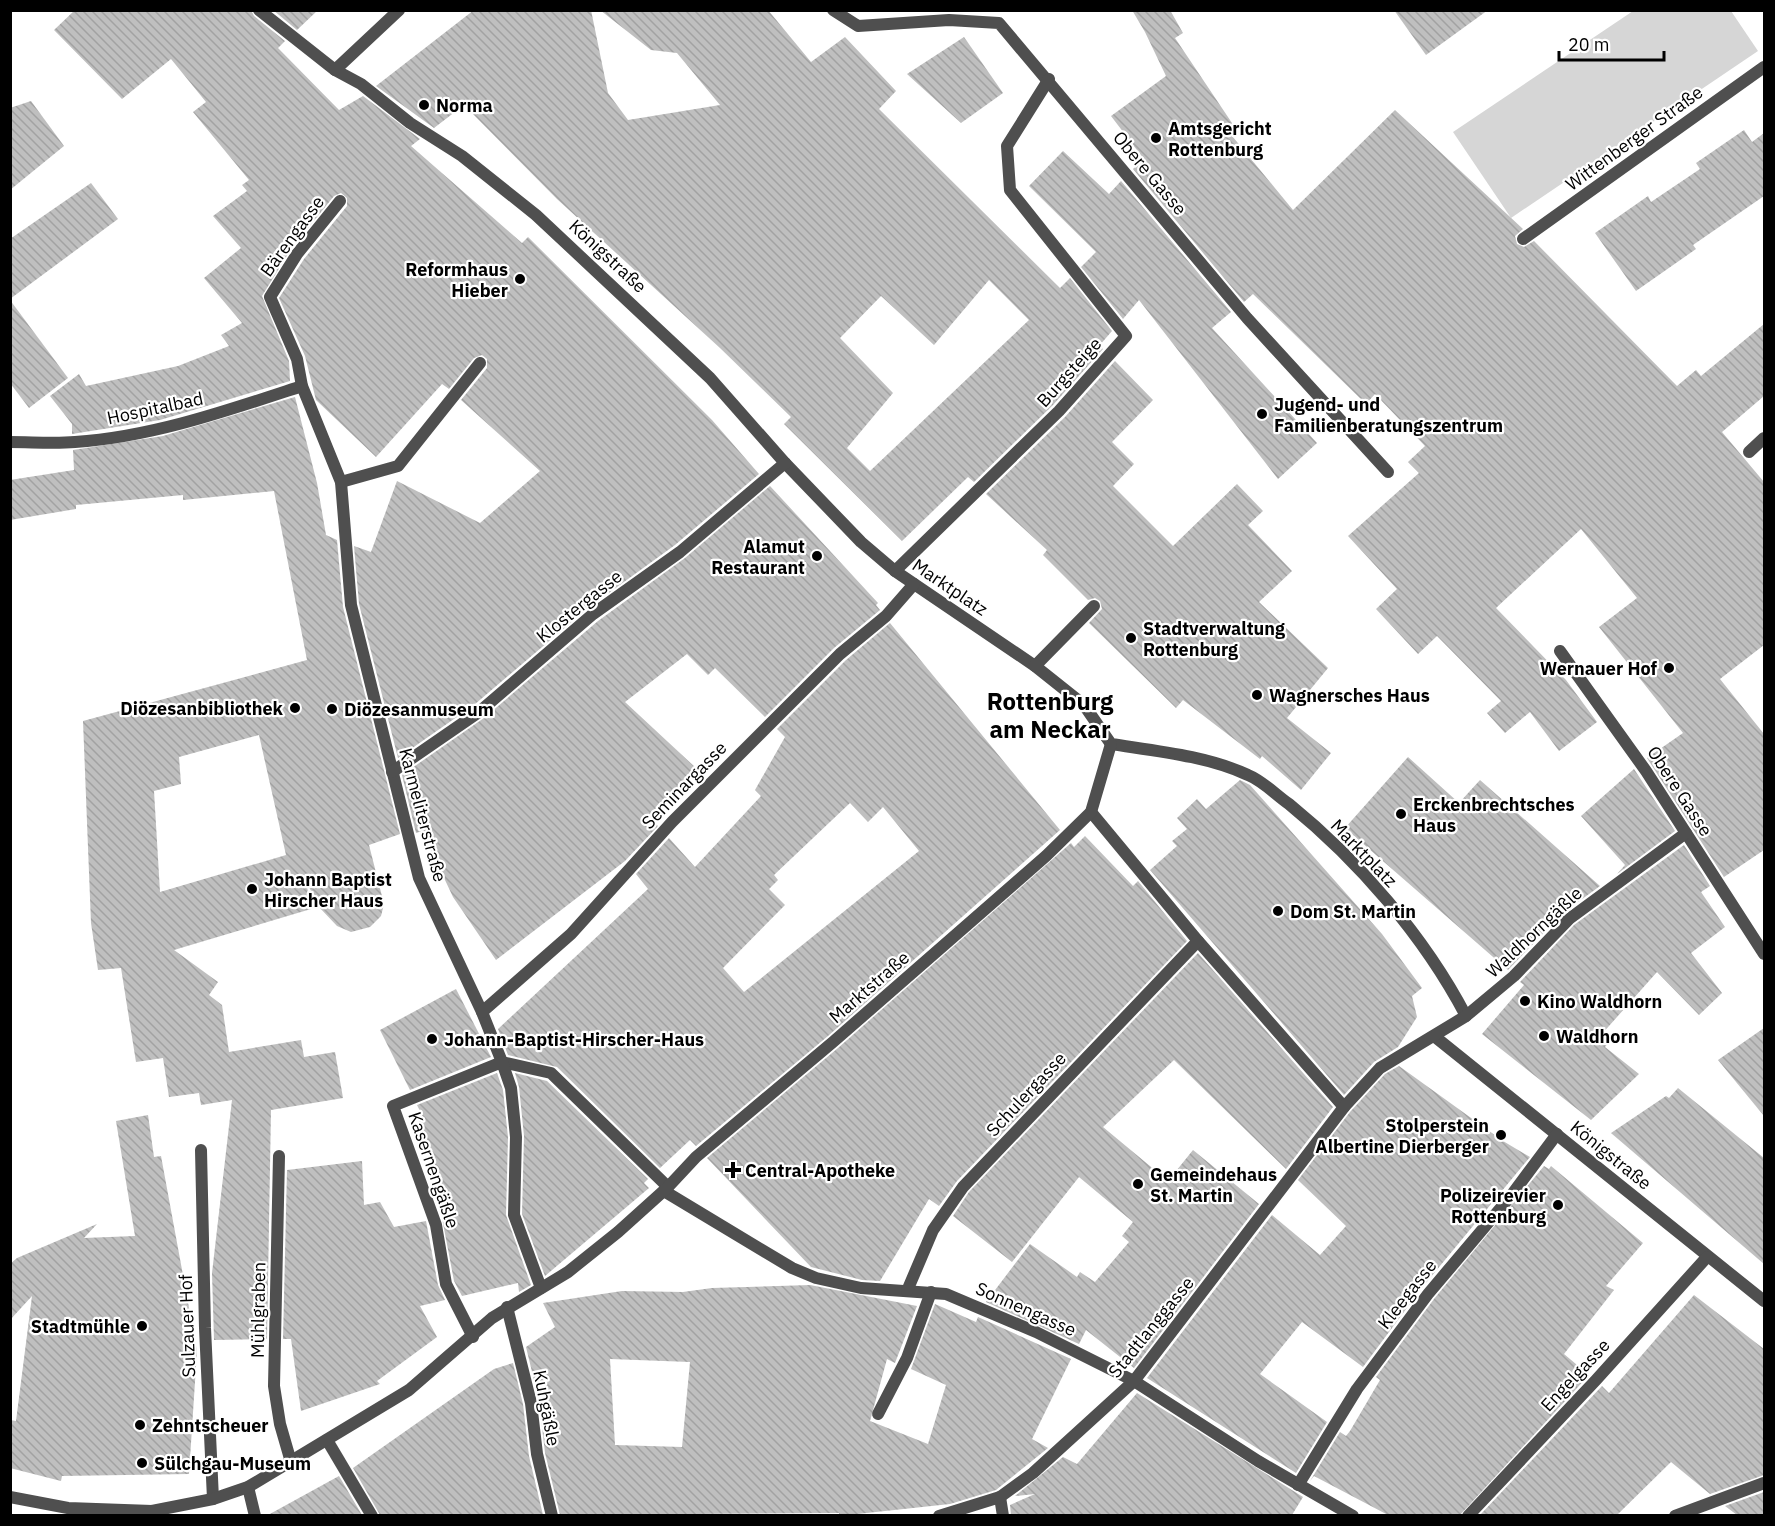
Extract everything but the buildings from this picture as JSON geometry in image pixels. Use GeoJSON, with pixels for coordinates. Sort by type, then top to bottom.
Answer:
{"type":"FeatureCollection","features":[{"type":"Feature","properties":{"kind":"street","name":"Königstraße"},"geometry":{"type":"LineString","coordinates":[[259,10],[335,69],[361,84],[410,123],[462,156],[537,215],[710,378],[785,463],[861,542],[895,572]]}},
{"type":"Feature","properties":{"kind":"street"},"geometry":{"type":"LineString","coordinates":[[335,69],[399,10]]}},
{"type":"Feature","properties":{"kind":"street","name":"Obere Gasse"},"geometry":{"type":"LineString","coordinates":[[833,10],[858,26],[949,20],[999,23],[1049,79],[1247,318],[1388,472]]}},
{"type":"Feature","properties":{"kind":"street","name":"Wittenberger Straße"},"geometry":{"type":"LineString","coordinates":[[1523,239],[1764,67]]}},
{"type":"Feature","properties":{"kind":"street","name":"Burgsteige"},"geometry":{"type":"LineString","coordinates":[[895,572],[1059,411],[1126,336],[1010,190],[1007,146],[1049,79]]}},
{"type":"Feature","properties":{"kind":"street","name":"Bärengasse"},"geometry":{"type":"LineString","coordinates":[[297,359],[270,297],[297,255],[340,201]]}},
{"type":"Feature","properties":{"kind":"street","name":"Karmeliterstraße"},"geometry":{"type":"LineString","coordinates":[[297,359],[302,386],[341,482],[351,604],[419,878],[482,1012],[502,1062]]}},
{"type":"Feature","properties":{"kind":"street"},"geometry":{"type":"LineString","coordinates":[[341,482],[398,466],[480,363]]}},
{"type":"Feature","properties":{"kind":"street","name":"Hospitalbad"},"geometry":{"type":"LineString","coordinates":[[10,442],[75,442],[137,432],[194,420],[302,386]]}},
{"type":"Feature","properties":{"kind":"street"},"geometry":{"type":"LineString","coordinates":[[1749,452],[1764,438]]}},
{"type":"Feature","properties":{"kind":"street","name":"Klostergasse"},"geometry":{"type":"LineString","coordinates":[[392,772],[480,712],[593,614],[680,552],[785,463]]}},
{"type":"Feature","properties":{"kind":"street","name":"Marktplatz"},"geometry":{"type":"LineString","coordinates":[[895,572],[1035,666],[1084,705],[1111,744],[1174,753],[1249,775],[1257,780],[1303,816],[1369,882],[1406,925],[1451,987],[1466,1016]]}},
{"type":"Feature","properties":{"kind":"street","name":"Seminargasse"},"geometry":{"type":"LineString","coordinates":[[482,1012],[572,934],[672,822],[840,654],[886,616],[914,584]]}},
{"type":"Feature","properties":{"kind":"street"},"geometry":{"type":"LineString","coordinates":[[1035,666],[1094,606]]}},
{"type":"Feature","properties":{"kind":"street","name":"Obere Gasse"},"geometry":{"type":"LineString","coordinates":[[1560,651],[1609,715],[1764,954]]}},
{"type":"Feature","properties":{"kind":"street","name":"Marktstraße"},"geometry":{"type":"LineString","coordinates":[[10,1497],[67,1512],[152,1511],[213,1499],[248,1487],[409,1390],[473,1337],[492,1318],[568,1272],[618,1232],[666,1189],[696,1157],[900,984],[1046,856],[1091,812],[1111,744]]}},
{"type":"Feature","properties":{"kind":"street"},"geometry":{"type":"LineString","coordinates":[[1091,812],[1198,941],[1344,1107],[1380,1068],[1466,1016]]}},
{"type":"Feature","properties":{"kind":"street","name":"Waldhorngäßle"},"geometry":{"type":"LineString","coordinates":[[1466,1016],[1514,976],[1569,919],[1686,833]]}},
{"type":"Feature","properties":{"kind":"street","name":"Schulergasse"},"geometry":{"type":"LineString","coordinates":[[907,1291],[933,1230],[963,1187],[1198,941]]}},
{"type":"Feature","properties":{"kind":"street","name":"Königstraße"},"geometry":{"type":"LineString","coordinates":[[1434,1036],[1764,1301]]}},
{"type":"Feature","properties":{"kind":"street"},"geometry":{"type":"LineString","coordinates":[[502,1062],[550,1073],[666,1189]]}},
{"type":"Feature","properties":{"kind":"street"},"geometry":{"type":"LineString","coordinates":[[502,1062],[511,1088],[516,1137],[514,1215],[541,1288]]}},
{"type":"Feature","properties":{"kind":"street","name":"Kasernengäßle"},"geometry":{"type":"LineString","coordinates":[[473,1337],[447,1284],[436,1225],[393,1106],[502,1062]]}},
{"type":"Feature","properties":{"kind":"street","name":"Stadtlanggasse"},"geometry":{"type":"LineString","coordinates":[[939,1515],[1000,1497],[1033,1473],[1134,1381],[1344,1107]]}},
{"type":"Feature","properties":{"kind":"street","name":"Kleegasse"},"geometry":{"type":"LineString","coordinates":[[1298,1485],[1357,1389],[1428,1294],[1510,1197],[1557,1134]]}},
{"type":"Feature","properties":{"kind":"street","name":"Sulzauer Hof"},"geometry":{"type":"LineString","coordinates":[[201,1150],[202,1234],[213,1499]]}},
{"type":"Feature","properties":{"kind":"street","name":"Mühlgraben"},"geometry":{"type":"LineString","coordinates":[[279,1156],[274,1386],[291,1462]]}},
{"type":"Feature","properties":{"kind":"street","name":"Sonnengasse"},"geometry":{"type":"LineString","coordinates":[[666,1189],[792,1268],[816,1278],[861,1288],[931,1292],[959,1298],[981,1307],[1134,1381],[1298,1485],[1353,1515]]}},
{"type":"Feature","properties":{"kind":"street","name":"Engelgasse"},"geometry":{"type":"LineString","coordinates":[[1468,1515],[1596,1380],[1707,1257]]}},
{"type":"Feature","properties":{"kind":"street"},"geometry":{"type":"LineString","coordinates":[[878,1414],[907,1358],[931,1292]]}},
{"type":"Feature","properties":{"kind":"street","name":"Kuhgäßle"},"geometry":{"type":"LineString","coordinates":[[507,1307],[531,1403],[537,1454],[552,1515]]}},
{"type":"Feature","properties":{"kind":"street"},"geometry":{"type":"LineString","coordinates":[[327,1440],[372,1515]]}},
{"type":"Feature","properties":{"kind":"street"},"geometry":{"type":"LineString","coordinates":[[1675,1515],[1764,1483]]}},
{"type":"Feature","properties":{"kind":"street"},"geometry":{"type":"LineString","coordinates":[[248,1487],[255,1515]]}},
{"type":"Feature","properties":{"kind":"street"},"geometry":{"type":"LineString","coordinates":[[1000,1497],[1003,1515]]}},
{"type":"Feature","properties":{"kind":"shaded area"},"geometry":{"type":"Polygon","coordinates":[[[1633,11],[1731,11],[1758,51],[1511,218],[1453,132],[1633,11]]]}},
{"type":"Feature","properties":{"kind":"place","name":"Norma"},"geometry":{"type":"Point","coordinates":[424,105]}},
{"type":"Feature","properties":{"kind":"place","name":"Amtsgericht Rottenburg"},"geometry":{"type":"Point","coordinates":[1156,138]}},
{"type":"Feature","properties":{"kind":"place","name":"Reformhaus Hieber"},"geometry":{"type":"Point","coordinates":[520,279]}},
{"type":"Feature","properties":{"kind":"place","name":"Jugend- und Familienberatungszentrum"},"geometry":{"type":"Point","coordinates":[1262,414]}},
{"type":"Feature","properties":{"kind":"place","name":"Alamut Restaurant"},"geometry":{"type":"Point","coordinates":[817,556]}},
{"type":"Feature","properties":{"kind":"place","name":"Stadtverwaltung Rottenburg"},"geometry":{"type":"Point","coordinates":[1131,638]}},
{"type":"Feature","properties":{"kind":"place","name":"Wernauer Hof"},"geometry":{"type":"Point","coordinates":[1669,668]}},
{"type":"Feature","properties":{"kind":"place","name":"Wagnersches Haus"},"geometry":{"type":"Point","coordinates":[1257,695]}},
{"type":"Feature","properties":{"kind":"place","name":"Diözesanbibliothek"},"geometry":{"type":"Point","coordinates":[295,708]}},
{"type":"Feature","properties":{"kind":"place","name":"Diözesanmuseum"},"geometry":{"type":"Point","coordinates":[332,709]}},
{"type":"Feature","properties":{"kind":"place","name":"Erckenbrechtsches Haus"},"geometry":{"type":"Point","coordinates":[1401,814]}},
{"type":"Feature","properties":{"kind":"place","name":"Johann Baptist Hirscher Haus"},"geometry":{"type":"Point","coordinates":[252,889]}},
{"type":"Feature","properties":{"kind":"place","name":"Dom St. Martin"},"geometry":{"type":"Point","coordinates":[1278,911]}},
{"type":"Feature","properties":{"kind":"place","name":"Kino Waldhorn"},"geometry":{"type":"Point","coordinates":[1525,1001]}},
{"type":"Feature","properties":{"kind":"place","name":"Waldhorn"},"geometry":{"type":"Point","coordinates":[1544,1036]}},
{"type":"Feature","properties":{"kind":"place","name":"Johann-Baptist-Hirscher-Haus"},"geometry":{"type":"Point","coordinates":[432,1039]}},
{"type":"Feature","properties":{"kind":"place","name":"Stolperstein Albertine Dierberger"},"geometry":{"type":"Point","coordinates":[1501,1135]}},
{"type":"Feature","properties":{"kind":"place","name":"Central-Apotheke"},"geometry":{"type":"Point","coordinates":[733,1170]}},
{"type":"Feature","properties":{"kind":"place","name":"Gemeindehaus St. Martin"},"geometry":{"type":"Point","coordinates":[1138,1184]}},
{"type":"Feature","properties":{"kind":"place","name":"Polizeirevier Rottenburg"},"geometry":{"type":"Point","coordinates":[1558,1205]}},
{"type":"Feature","properties":{"kind":"place","name":"Stadtmühle"},"geometry":{"type":"Point","coordinates":[142,1326]}},
{"type":"Feature","properties":{"kind":"place","name":"Zehntscheuer"},"geometry":{"type":"Point","coordinates":[140,1425]}},
{"type":"Feature","properties":{"kind":"place","name":"Sülchgau-Museum"},"geometry":{"type":"Point","coordinates":[142,1463]}},
{"type":"Feature","properties":{"kind":"district","name":"Rottenburg am Neckar"},"geometry":{"type":"Point","coordinates":[1050,715]}}]}
